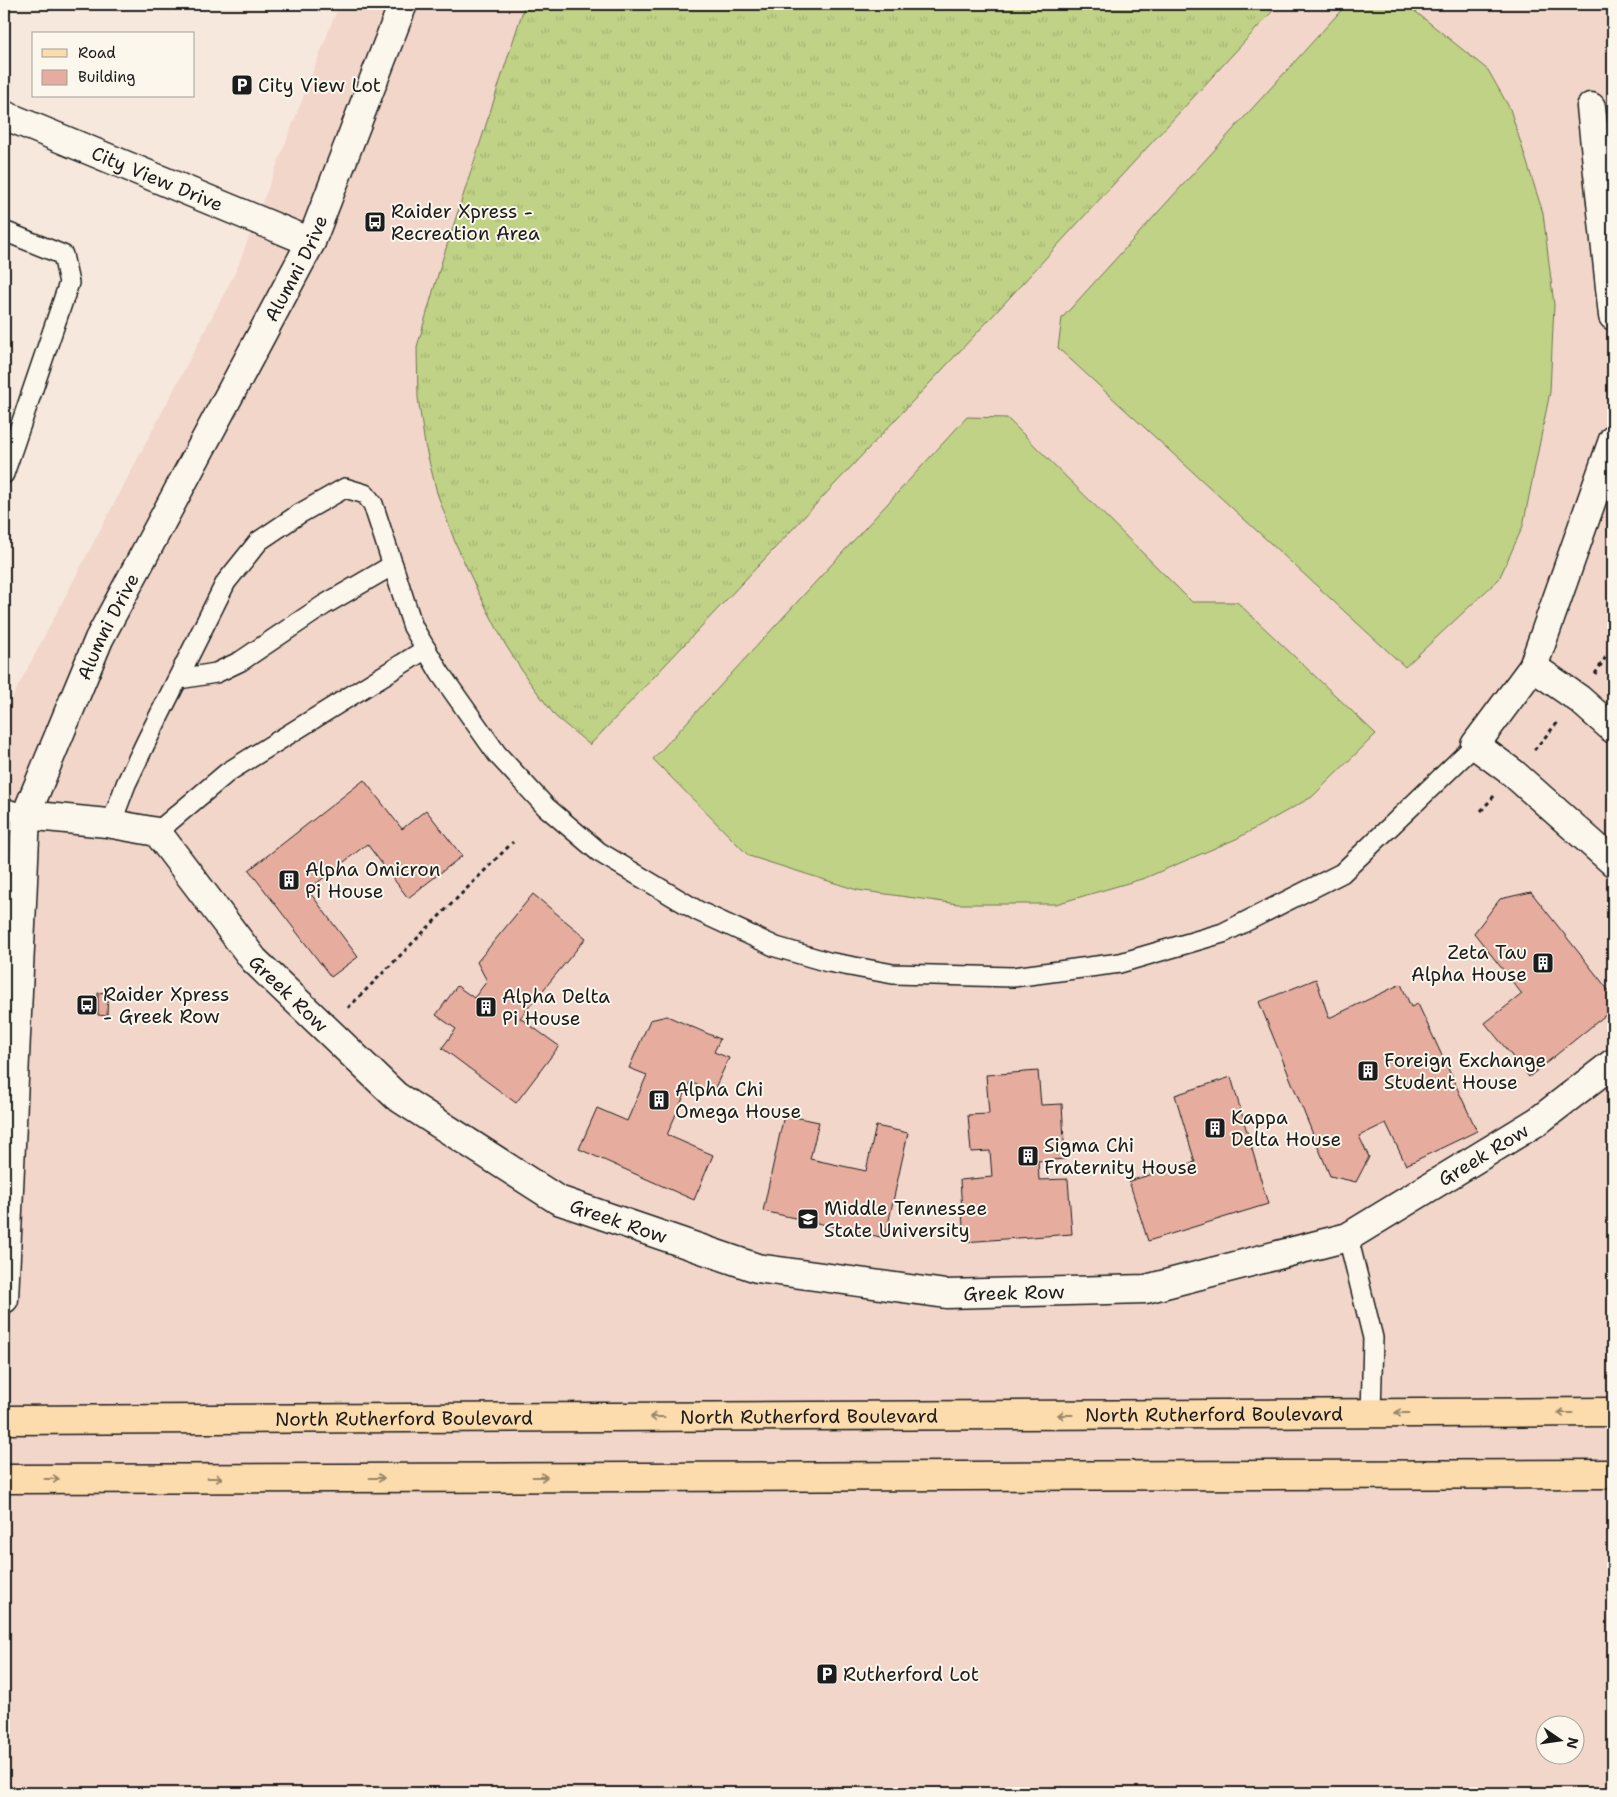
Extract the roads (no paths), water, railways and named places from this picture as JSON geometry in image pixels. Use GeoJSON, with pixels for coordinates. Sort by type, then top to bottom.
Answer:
{"type":"FeatureCollection","features":[{"type":"Feature","properties":{"kind":"main road","name":"North Rutherford Boulevard"},"geometry":{"type":"LineString","coordinates":[[4,1420],[1613,1412]]}},
{"type":"Feature","properties":{"kind":"main road"},"geometry":{"type":"LineString","coordinates":[[4,1479],[1613,1474]]}},
{"type":"Feature","properties":{"kind":"street","name":"Alumni Drive"},"geometry":{"type":"LineString","coordinates":[[4,1299],[15,812],[99,639],[311,242],[403,4]]}},
{"type":"Feature","properties":{"kind":"street"},"geometry":{"type":"LineString","coordinates":[[1591,107],[1613,316]]}},
{"type":"Feature","properties":{"kind":"street","name":"City View Drive"},"geometry":{"type":"LineString","coordinates":[[4,115],[311,242]]}},
{"type":"Feature","properties":{"kind":"street"},"geometry":{"type":"LineString","coordinates":[[1613,440],[1533,666],[1475,746],[1514,773],[1613,862]]}},
{"type":"Feature","properties":{"kind":"street"},"geometry":{"type":"LineString","coordinates":[[1533,666],[1579,699],[1613,730]]}},
{"type":"Feature","properties":{"kind":"street"},"geometry":{"type":"LineString","coordinates":[[15,812],[111,824],[157,832]]}},
{"type":"Feature","properties":{"kind":"street","name":"Greek Row"},"geometry":{"type":"LineString","coordinates":[[157,832],[254,960],[396,1096],[558,1200],[757,1268],[946,1294],[1146,1289],[1348,1237],[1538,1121],[1613,1063]]}},
{"type":"Feature","properties":{"kind":"lane"},"geometry":{"type":"LineString","coordinates":[[4,230],[63,255],[69,283],[4,474]]}},
{"type":"Feature","properties":{"kind":"lane"},"geometry":{"type":"LineString","coordinates":[[111,824],[126,784],[226,582],[259,541],[299,514],[345,488],[365,494],[373,504],[413,628],[440,673],[497,754],[546,807],[599,852],[698,910],[776,947],[828,962],[893,974],[1013,977],[1120,963],[1223,933],[1342,873],[1475,746]]}},
{"type":"Feature","properties":{"kind":"lane"},"geometry":{"type":"LineString","coordinates":[[179,679],[216,673],[241,660],[324,605],[393,565]]}},
{"type":"Feature","properties":{"kind":"lane"},"geometry":{"type":"LineString","coordinates":[[157,832],[228,772],[426,649]]}},
{"type":"Feature","properties":{"kind":"lane"},"geometry":{"type":"LineString","coordinates":[[1348,1237],[1372,1338],[1371,1414]]}},
{"type":"Feature","properties":{"kind":"place","name":"City View Lot"},"geometry":{"type":"Point","coordinates":[242,85]}},
{"type":"Feature","properties":{"kind":"place","name":"Raider Xpress - Recreation Area"},"geometry":{"type":"Point","coordinates":[375,222]}},
{"type":"Feature","properties":{"kind":"place","name":"Alpha Omicron Pi House"},"geometry":{"type":"Point","coordinates":[289,880]}},
{"type":"Feature","properties":{"kind":"place","name":"Zeta Tau Alpha House"},"geometry":{"type":"Point","coordinates":[1543,963]}},
{"type":"Feature","properties":{"kind":"place","name":"Raider Xpress - Greek Row"},"geometry":{"type":"Point","coordinates":[87,1005]}},
{"type":"Feature","properties":{"kind":"place","name":"Alpha Delta Pi House"},"geometry":{"type":"Point","coordinates":[486,1007]}},
{"type":"Feature","properties":{"kind":"place","name":"Foreign Exchange Student House"},"geometry":{"type":"Point","coordinates":[1368,1071]}},
{"type":"Feature","properties":{"kind":"place","name":"Alpha Chi Omega House"},"geometry":{"type":"Point","coordinates":[659,1100]}},
{"type":"Feature","properties":{"kind":"place","name":"Kappa Delta House"},"geometry":{"type":"Point","coordinates":[1215,1128]}},
{"type":"Feature","properties":{"kind":"place","name":"Sigma Chi Fraternity House"},"geometry":{"type":"Point","coordinates":[1028,1156]}},
{"type":"Feature","properties":{"kind":"place","name":"Middle Tennessee State University"},"geometry":{"type":"Point","coordinates":[808,1219]}},
{"type":"Feature","properties":{"kind":"place","name":"Rutherford Lot"},"geometry":{"type":"Point","coordinates":[827,1674]}}]}
